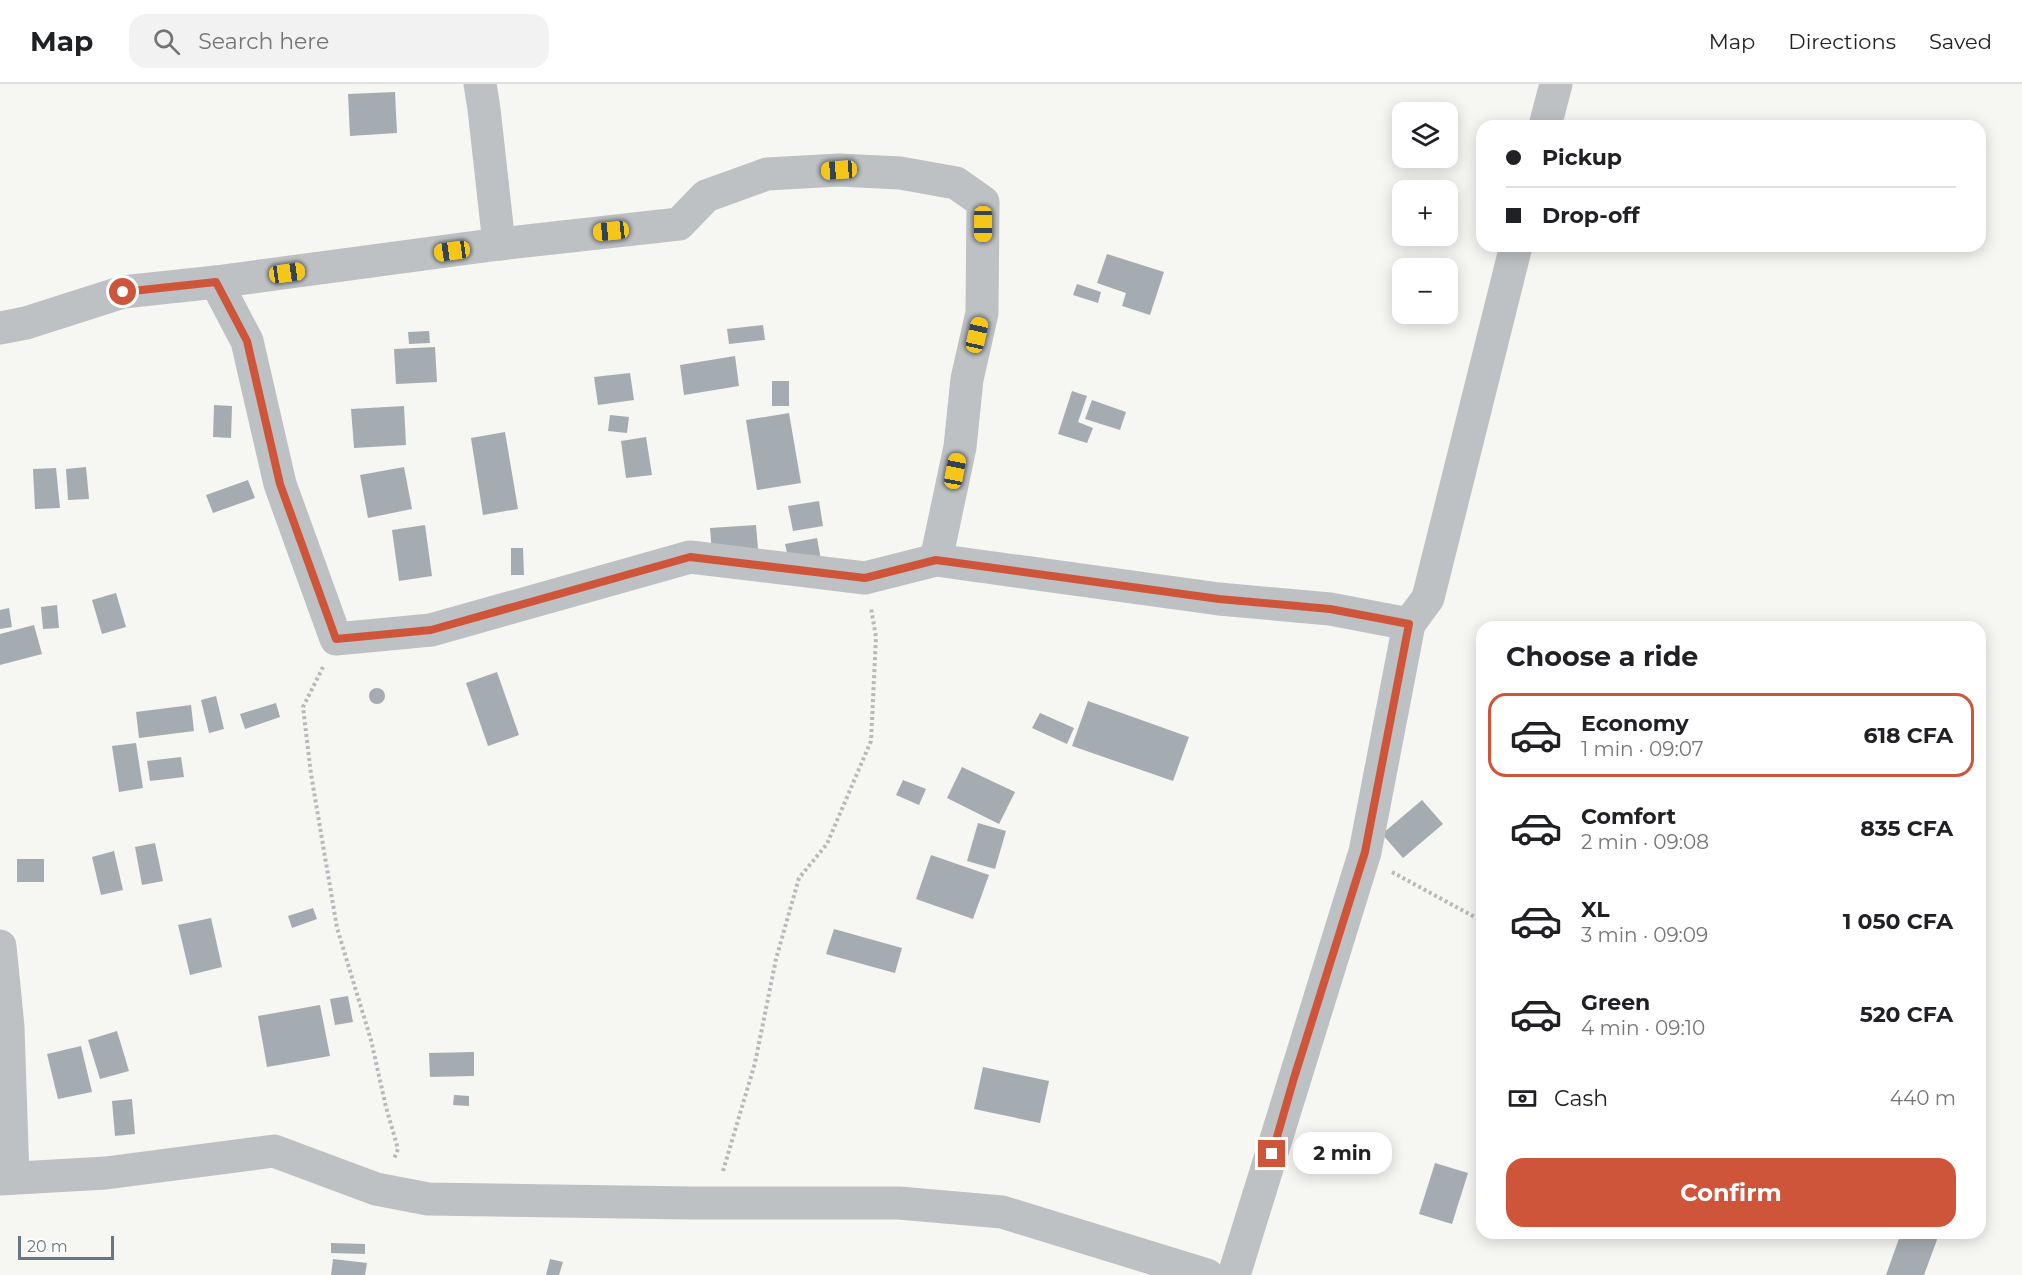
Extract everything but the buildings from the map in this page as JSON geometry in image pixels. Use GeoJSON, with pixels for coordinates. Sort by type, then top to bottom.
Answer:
{"type":"FeatureCollection","features":[{"type":"Feature","properties":{"kind":"street"},"geometry":{"type":"LineString","coordinates":[[480,84],[499,244]]}},
{"type":"Feature","properties":{"kind":"street"},"geometry":{"type":"LineString","coordinates":[[1547,120],[1556,84]]}},
{"type":"Feature","properties":{"kind":"street"},"geometry":{"type":"LineString","coordinates":[[0,328],[26,323],[123,292],[216,282],[499,244],[679,224],[706,196],[767,174],[839,170],[900,173],[956,183],[983,202],[982,313],[967,379],[960,447],[936,560]]}},
{"type":"Feature","properties":{"kind":"street"},"geometry":{"type":"LineString","coordinates":[[1234,1275],[1365,852],[1409,624],[1428,598],[1514,252]]}},
{"type":"Feature","properties":{"kind":"street"},"geometry":{"type":"LineString","coordinates":[[216,282],[247,341],[280,484],[336,639],[431,630],[690,557],[865,578],[936,560],[1219,599],[1330,609],[1409,624]]}},
{"type":"Feature","properties":{"kind":"street"},"geometry":{"type":"LineString","coordinates":[[0,946],[8,1027],[6,1178],[106,1173],[274,1151],[376,1189],[428,1199],[899,1203],[1002,1212],[1207,1275]]}},
{"type":"Feature","properties":{"kind":"path"},"geometry":{"type":"LineString","coordinates":[[714,1203],[755,1063],[776,959],[799,878],[827,844],[872,741],[876,637],[865,578]]}},
{"type":"Feature","properties":{"kind":"path"},"geometry":{"type":"LineString","coordinates":[[336,639],[303,707],[337,928],[371,1040],[398,1149],[387,1177],[376,1189]]}},
{"type":"Feature","properties":{"kind":"path"},"geometry":{"type":"LineString","coordinates":[[1365,852],[1393,873],[1476,918]]}},
{"type":"Feature","properties":{"kind":"route"},"geometry":{"type":"LineString","coordinates":[[123,292],[216,282],[247,341],[280,484],[336,639],[431,630],[690,557],[865,578],[936,560],[1219,599],[1330,609],[1409,624],[1365,852],[1272,1154]]}}]}
